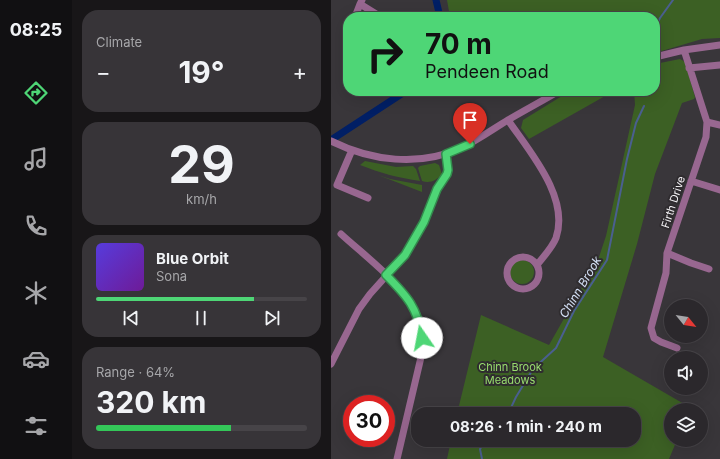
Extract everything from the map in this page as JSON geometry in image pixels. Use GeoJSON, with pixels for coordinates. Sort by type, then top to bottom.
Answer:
{"type":"FeatureCollection","features":[{"type":"Feature","properties":{"kind":"street"},"geometry":{"type":"LineString","coordinates":[[357,12],[361,2],[374,12]]}},
{"type":"Feature","properties":{"kind":"street"},"geometry":{"type":"LineString","coordinates":[[660,55],[720,45]]}},
{"type":"Feature","properties":{"kind":"street","name":"Firth Drive"},"geometry":{"type":"LineString","coordinates":[[677,348],[654,338],[651,328],[665,273],[667,253],[706,137],[707,122],[684,50]]}},
{"type":"Feature","properties":{"kind":"street"},"geometry":{"type":"LineString","coordinates":[[689,68],[720,65]]}},
{"type":"Feature","properties":{"kind":"street"},"geometry":{"type":"LineString","coordinates":[[331,141],[340,146],[377,158],[417,160],[446,154],[461,148],[479,139],[508,120],[550,96]]}},
{"type":"Feature","properties":{"kind":"street"},"geometry":{"type":"LineString","coordinates":[[508,120],[550,182],[557,205],[559,224],[555,238],[548,251],[537,265],[537,280],[529,287],[519,288],[508,279],[507,268],[513,260],[524,257],[534,261],[537,265]]}},
{"type":"Feature","properties":{"kind":"street"},"geometry":{"type":"LineString","coordinates":[[707,122],[720,126]]}},
{"type":"Feature","properties":{"kind":"street"},"geometry":{"type":"LineString","coordinates":[[353,150],[334,185],[368,198]]}},
{"type":"Feature","properties":{"kind":"street"},"geometry":{"type":"LineString","coordinates":[[331,364],[359,309],[369,294],[405,255],[424,222],[437,189],[447,174],[446,154]]}},
{"type":"Feature","properties":{"kind":"street"},"geometry":{"type":"LineString","coordinates":[[691,181],[720,190]]}},
{"type":"Feature","properties":{"kind":"street"},"geometry":{"type":"LineString","coordinates":[[341,234],[404,293],[418,318],[422,338],[422,353],[397,459]]}},
{"type":"Feature","properties":{"kind":"street"},"geometry":{"type":"LineString","coordinates":[[667,253],[691,263],[709,268]]}},
{"type":"Feature","properties":{"kind":"green space"},"geometry":{"type":"Polygon","coordinates":[[[447,0],[720,0],[720,38],[702,39],[660,52],[660,12],[449,12],[447,0]]]}},
{"type":"Feature","properties":{"kind":"green space","name":"Chinn Brook Meadows"},"geometry":{"type":"Polygon","coordinates":[[[680,59],[685,62],[695,97],[694,99],[682,103],[655,174],[637,244],[603,357],[664,392],[664,395],[669,395],[682,403],[664,403],[664,447],[674,447],[669,459],[447,459],[450,447],[641,447],[641,407],[459,407],[481,315],[549,345],[599,257],[606,236],[635,105],[634,96],[660,96],[660,63],[680,59]]]}},
{"type":"Feature","properties":{"kind":"green space"},"geometry":{"type":"Polygon","coordinates":[[[562,96],[605,96],[529,139],[521,128],[523,120],[562,96]]]}},
{"type":"Feature","properties":{"kind":"green space"},"geometry":{"type":"Polygon","coordinates":[[[365,161],[396,167],[413,166],[416,169],[420,181],[390,175],[360,165],[365,161]]]}},
{"type":"Feature","properties":{"kind":"green space"},"geometry":{"type":"Polygon","coordinates":[[[435,163],[439,165],[442,174],[433,181],[422,181],[418,168],[420,166],[435,163]]]}},
{"type":"Feature","properties":{"kind":"green space"},"geometry":{"type":"Polygon","coordinates":[[[378,175],[390,179],[422,185],[422,192],[378,175]]]}},
{"type":"Feature","properties":{"kind":"green space"},"geometry":{"type":"Polygon","coordinates":[[[522,260],[527,261],[533,267],[533,277],[527,283],[522,284],[517,283],[511,277],[510,272],[511,267],[517,261],[522,260]]]}},
{"type":"Feature","properties":{"kind":"waterway"},"geometry":{"type":"LineString","coordinates":[[436,0],[439,12]]}},
{"type":"Feature","properties":{"kind":"waterway","name":"Chinn Brook"},"geometry":{"type":"LineString","coordinates":[[660,18],[673,0]]}},
{"type":"Feature","properties":{"kind":"waterway"},"geometry":{"type":"LineString","coordinates":[[331,140],[398,96]]}},
{"type":"Feature","properties":{"kind":"waterway","name":"Chinn Brook"},"geometry":{"type":"LineString","coordinates":[[511,407],[533,369],[556,348],[574,311],[607,260],[627,159],[636,123],[644,106]]}},
{"type":"Feature","properties":{"kind":"waterway","name":"Chinn Brook"},"geometry":{"type":"LineString","coordinates":[[482,447],[480,449],[482,459]]}},
{"type":"Feature","properties":{"kind":"route"},"geometry":{"type":"LineString","coordinates":[[422,338],[418,318],[412,305],[404,293],[386,275],[405,255],[424,222],[437,189],[447,174],[446,154],[470,144]]}}]}
